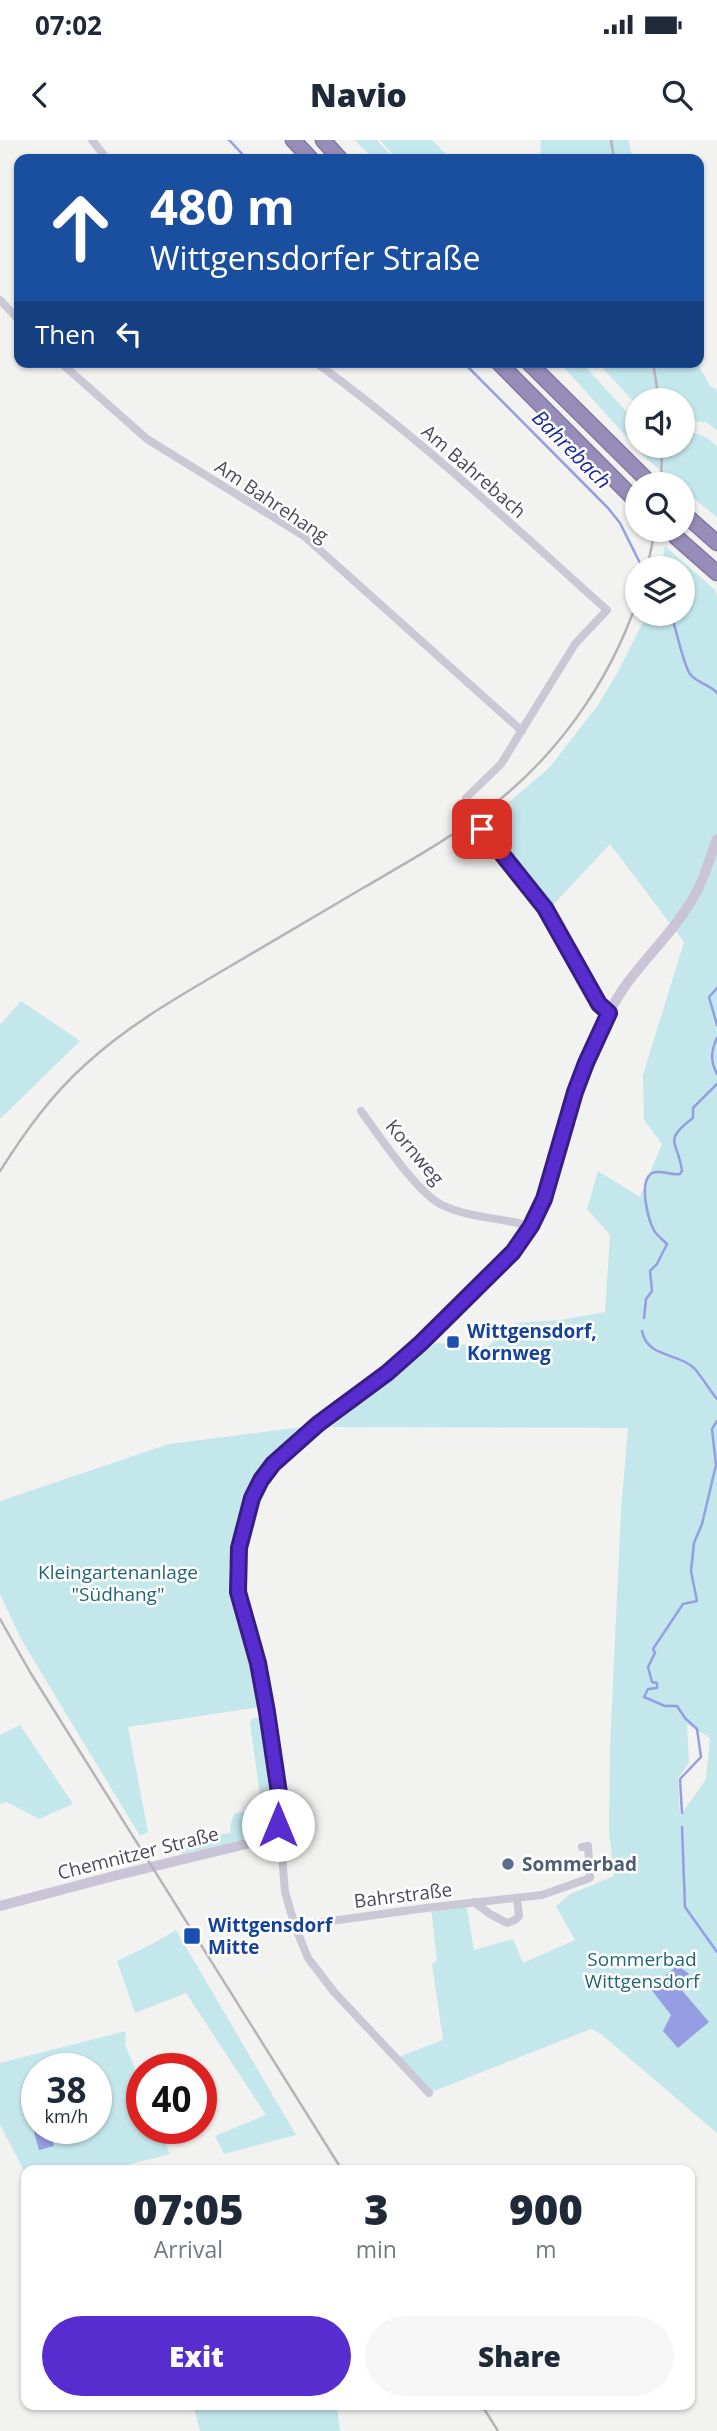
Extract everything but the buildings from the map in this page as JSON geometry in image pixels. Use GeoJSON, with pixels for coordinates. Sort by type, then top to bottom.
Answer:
{"type":"FeatureCollection","features":[{"type":"Feature","properties":{"kind":"highway"},"geometry":{"type":"LineString","coordinates":[[293,140],[306,154]]}},
{"type":"Feature","properties":{"kind":"highway"},"geometry":{"type":"LineString","coordinates":[[323,140],[336,154]]}},
{"type":"Feature","properties":{"kind":"highway"},"geometry":{"type":"LineString","coordinates":[[504,368],[625,490]]}},
{"type":"Feature","properties":{"kind":"highway"},"geometry":{"type":"LineString","coordinates":[[534,368],[639,472]]}},
{"type":"Feature","properties":{"kind":"highway"},"geometry":{"type":"LineString","coordinates":[[695,524],[717,543]]}},
{"type":"Feature","properties":{"kind":"highway"},"geometry":{"type":"LineString","coordinates":[[682,542],[717,573]]}},
{"type":"Feature","properties":{"kind":"street"},"geometry":{"type":"LineString","coordinates":[[92,140],[103,154]]}},
{"type":"Feature","properties":{"kind":"street"},"geometry":{"type":"LineString","coordinates":[[0,300],[14,315]]}},
{"type":"Feature","properties":{"kind":"street","name":"Am Bahrehang"},"geometry":{"type":"LineString","coordinates":[[67,368],[147,439],[304,536],[523,731]]}},
{"type":"Feature","properties":{"kind":"street","name":"Am Bahrebach"},"geometry":{"type":"LineString","coordinates":[[323,368],[387,416],[607,610],[575,644],[523,731]]}},
{"type":"Feature","properties":{"kind":"street"},"geometry":{"type":"LineString","coordinates":[[471,813],[464,805],[466,798],[501,764],[523,731]]}},
{"type":"Feature","properties":{"kind":"street"},"geometry":{"type":"LineString","coordinates":[[482,829],[545,908],[599,1004],[609,1013]]}},
{"type":"Feature","properties":{"kind":"street"},"geometry":{"type":"LineString","coordinates":[[429,2094],[334,1992],[308,1958],[295,1926],[285,1892],[281,1842],[274,1833],[280,1812],[274,1756],[258,1663],[238,1592],[237,1573],[243,1525],[252,1498],[273,1464],[318,1424],[387,1373],[468,1298],[513,1252],[531,1226],[544,1199],[586,1063],[609,1013],[627,984],[696,893],[717,839]]}},
{"type":"Feature","properties":{"kind":"street","name":"Kornweg"},"geometry":{"type":"LineString","coordinates":[[361,1111],[411,1178],[440,1204],[478,1216],[531,1226]]}},
{"type":"Feature","properties":{"kind":"street","name":"Chemnitzer Straße"},"geometry":{"type":"LineString","coordinates":[[0,1906],[114,1875],[264,1840],[274,1833]]}},
{"type":"Feature","properties":{"kind":"street","name":"Bahrstraße"},"geometry":{"type":"LineString","coordinates":[[295,1926],[542,1895],[590,1878],[588,1846],[582,1847]]}},
{"type":"Feature","properties":{"kind":"street","name":"Bahrstraße"},"geometry":{"type":"LineString","coordinates":[[474,1902],[503,1921],[511,1922],[519,1916],[517,1898]]}},
{"type":"Feature","properties":{"kind":"green space"},"geometry":{"type":"Polygon","coordinates":[[[355,140],[377,140],[390,154],[368,154],[355,140]]]}},
{"type":"Feature","properties":{"kind":"green space"},"geometry":{"type":"Polygon","coordinates":[[[380,140],[432,140],[446,154],[393,154],[380,140]]]}},
{"type":"Feature","properties":{"kind":"green space"},"geometry":{"type":"Polygon","coordinates":[[[541,140],[628,140],[632,154],[540,154],[541,140]]]}},
{"type":"Feature","properties":{"kind":"green space"},"geometry":{"type":"Polygon","coordinates":[[[564,368],[587,368],[625,410],[625,435],[564,368]]]}},
{"type":"Feature","properties":{"kind":"green space"},"geometry":{"type":"Polygon","coordinates":[[[603,368],[700,368],[710,386],[717,390],[717,430],[706,422],[695,421],[695,388],[625,388],[625,392],[603,368]]]}},
{"type":"Feature","properties":{"kind":"green space"},"geometry":{"type":"Polygon","coordinates":[[[695,433],[710,440],[717,447],[717,517],[695,500],[695,472],[662,472],[646,458],[695,458],[695,433]]]}},
{"type":"Feature","properties":{"kind":"green space"},"geometry":{"type":"Polygon","coordinates":[[[665,546],[676,556],[663,556],[665,546]]]}},
{"type":"Feature","properties":{"kind":"green space","name":"Sommerbad Wittgensdorf"},"geometry":{"type":"Polygon","coordinates":[[[695,572],[715,590],[717,2133],[601,2034],[591,2029],[429,2093],[395,2058],[443,2040],[432,1964],[437,1961],[431,1907],[466,1903],[474,1950],[513,1939],[523,1963],[575,1940],[556,1906],[570,1894],[614,1876],[609,1831],[610,1746],[621,1510],[628,1428],[331,1427],[436,1343],[488,1346],[516,1323],[561,1320],[605,1312],[610,1235],[587,1209],[598,1171],[640,1197],[662,1144],[644,1120],[643,1075],[684,942],[610,844],[553,905],[488,820],[550,767],[598,705],[641,626],[695,626],[695,572]],[[687,1724],[689,1763],[678,1778],[680,1816],[706,1779],[710,1738],[687,1724]]]}},
{"type":"Feature","properties":{"kind":"green space"},"geometry":{"type":"Polygon","coordinates":[[[21,1001],[80,1041],[0,1119],[0,1025],[21,1001]]]}},
{"type":"Feature","properties":{"kind":"green space","name":"Kleingartenanlage \"Südhang\""},"geometry":{"type":"Polygon","coordinates":[[[302,1427],[251,1481],[233,1540],[229,1570],[235,1605],[252,1658],[260,1707],[128,1727],[148,1832],[140,1836],[21,1639],[0,1594],[0,1501],[169,1444],[302,1427]]]}},
{"type":"Feature","properties":{"kind":"green space"},"geometry":{"type":"Polygon","coordinates":[[[261,1717],[270,1754],[273,1787],[273,1814],[269,1826],[253,1837],[182,1854],[179,1840],[231,1833],[234,1814],[262,1809],[250,1724],[252,1719],[261,1717]]]}},
{"type":"Feature","properties":{"kind":"green space"},"geometry":{"type":"Polygon","coordinates":[[[20,1725],[73,1804],[39,1819],[7,1802],[0,1804],[0,1735],[20,1725]]]}},
{"type":"Feature","properties":{"kind":"green space"},"geometry":{"type":"Polygon","coordinates":[[[176,1930],[296,2135],[224,2154],[217,2135],[266,2115],[186,1993],[135,2013],[117,1961],[176,1930]]]}},
{"type":"Feature","properties":{"kind":"green space"},"geometry":{"type":"Polygon","coordinates":[[[126,2031],[125,2045],[128,2053],[126,2053],[126,2144],[166,2144],[170,2154],[127,2165],[21,2165],[0,2125],[0,2063],[21,2058],[21,2144],[112,2144],[112,2053],[39,2053],[126,2031]]]}},
{"type":"Feature","properties":{"kind":"green space"},"geometry":{"type":"Polygon","coordinates":[[[194,2410],[338,2410],[340,2431],[200,2431],[194,2410]]]}},
{"type":"Feature","properties":{"kind":"water"},"geometry":{"type":"Polygon","coordinates":[[[678,1965],[689,1974],[680,1988],[709,2022],[678,2048],[663,2031],[671,2015],[650,1988],[678,1965]]]}},
{"type":"Feature","properties":{"kind":"water"},"geometry":{"type":"Polygon","coordinates":[[[37,2144],[53,2144],[54,2146],[39,2150],[37,2144]]]}},
{"type":"Feature","properties":{"kind":"waterway","name":"Bahrebach"},"geometry":{"type":"LineString","coordinates":[[229,140],[242,154]]}},
{"type":"Feature","properties":{"kind":"waterway","name":"Bahrebach"},"geometry":{"type":"LineString","coordinates":[[469,368],[608,508],[620,523],[636,556]]}},
{"type":"Feature","properties":{"kind":"waterway","name":"Bahrebach"},"geometry":{"type":"LineString","coordinates":[[674,626],[690,674],[717,693]]}},
{"type":"Feature","properties":{"kind":"waterway","name":"Bahrebach"},"geometry":{"type":"LineString","coordinates":[[717,988],[709,997],[717,1025]]}},
{"type":"Feature","properties":{"kind":"waterway","name":"Bahrebach"},"geometry":{"type":"LineString","coordinates":[[717,1038],[712,1056],[717,1074]]}},
{"type":"Feature","properties":{"kind":"waterway","name":"Bahrebach"},"geometry":{"type":"LineString","coordinates":[[644,1318],[646,1299],[652,1291],[650,1271],[657,1264],[667,1244],[655,1232],[650,1219],[645,1192],[648,1177],[655,1172],[680,1174],[682,1171],[675,1137],[693,1118],[693,1108],[717,1084]]}},
{"type":"Feature","properties":{"kind":"waterway","name":"Bahrebach"},"geometry":{"type":"LineString","coordinates":[[642,1331],[645,1340],[657,1351],[694,1368],[717,1399]]}},
{"type":"Feature","properties":{"kind":"waterway","name":"Bahrebach"},"geometry":{"type":"LineString","coordinates":[[682,1813],[680,1779],[701,1757],[697,1729],[677,1706],[665,1706],[644,1697],[648,1689],[657,1688],[657,1683],[652,1682],[648,1667],[655,1653],[653,1649],[683,1604],[697,1601],[691,1571],[694,1543],[702,1524],[716,1465],[712,1429],[717,1421]]}},
{"type":"Feature","properties":{"kind":"waterway","name":"Bahrebach"},"geometry":{"type":"LineString","coordinates":[[682,1827],[685,1907],[717,1952]]}},
{"type":"Feature","properties":{"kind":"tunnel"},"geometry":{"type":"LineString","coordinates":[[471,813],[482,829]]}},
{"type":"Feature","properties":{"kind":"railway"},"geometry":{"type":"LineString","coordinates":[[611,140],[613,154]]}},
{"type":"Feature","properties":{"kind":"railway"},"geometry":{"type":"LineString","coordinates":[[654,368],[657,388]]}},
{"type":"Feature","properties":{"kind":"railway"},"geometry":{"type":"LineString","coordinates":[[661,472],[662,458]]}},
{"type":"Feature","properties":{"kind":"railway"},"geometry":{"type":"LineString","coordinates":[[650,556],[653,542]]}},
{"type":"Feature","properties":{"kind":"railway"},"geometry":{"type":"LineString","coordinates":[[0,1171],[61,1088],[116,1039],[183,994],[440,842],[470,823],[510,791],[534,769],[576,718],[595,691],[627,626]]}},
{"type":"Feature","properties":{"kind":"railway"},"geometry":{"type":"LineString","coordinates":[[0,1619],[30,1672],[339,2165]]}},
{"type":"Feature","properties":{"kind":"railway"},"geometry":{"type":"LineString","coordinates":[[485,2410],[498,2431]]}},
{"type":"Feature","properties":{"kind":"place","name":"Wittgensdorf, Kornweg"},"geometry":{"type":"Point","coordinates":[453,1342]}},
{"type":"Feature","properties":{"kind":"place","name":"Sommerbad"},"geometry":{"type":"Point","coordinates":[508,1864]}},
{"type":"Feature","properties":{"kind":"place","name":"Wittgensdorf Mitte"},"geometry":{"type":"Point","coordinates":[192,1936]}},
{"type":"Feature","properties":{"kind":"route"},"geometry":{"type":"LineString","coordinates":[[278,1825],[279,1793],[267,1712],[258,1663],[238,1592],[239,1548],[252,1498],[273,1464],[318,1424],[387,1373],[421,1343],[513,1252],[531,1226],[544,1199],[575,1092],[609,1013],[599,1004],[545,908],[482,829]]}}]}
